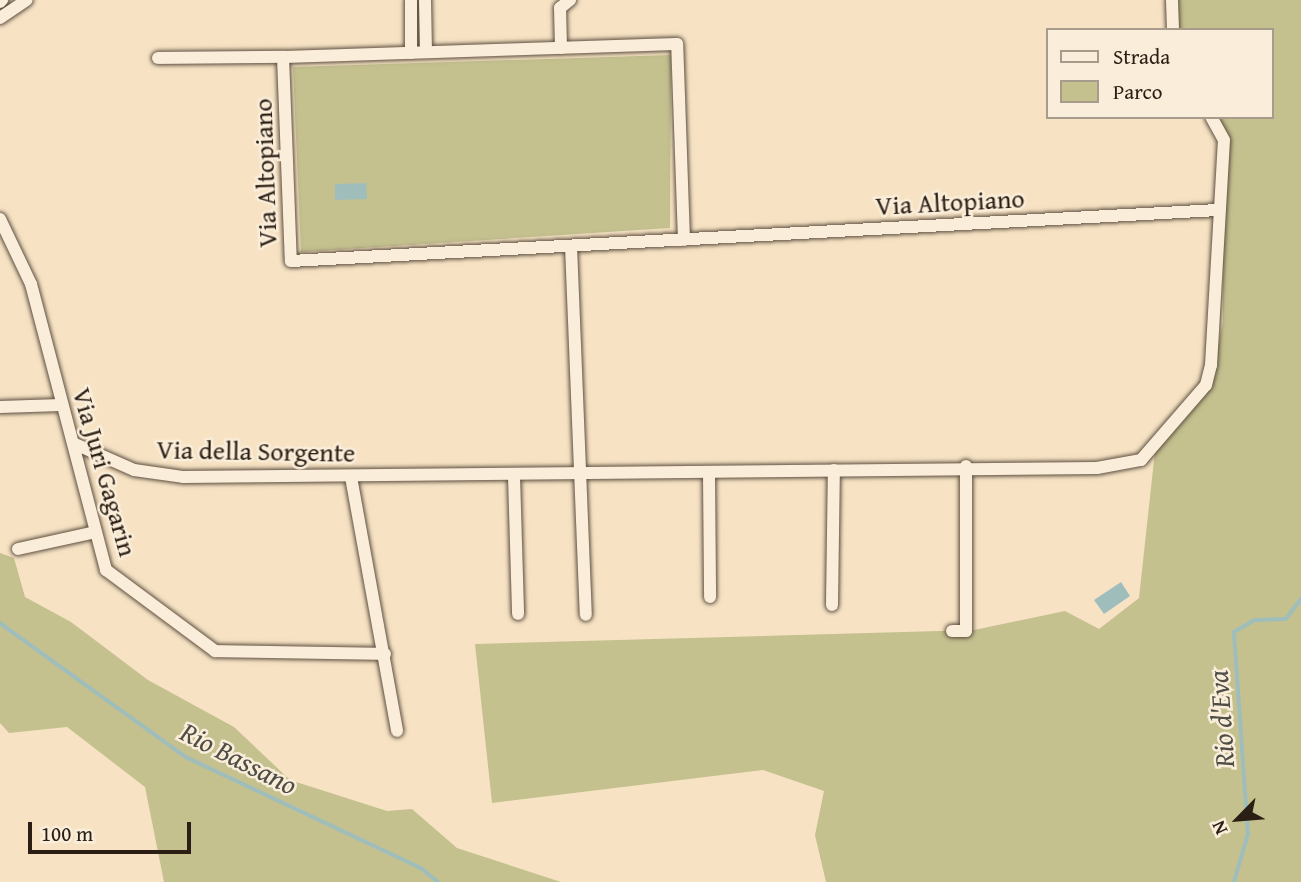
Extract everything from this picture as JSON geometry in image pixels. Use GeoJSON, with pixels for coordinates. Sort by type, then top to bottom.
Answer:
{"type":"FeatureCollection","features":[{"type":"Feature","properties":{"kind":"street"},"geometry":{"type":"LineString","coordinates":[[0,18],[27,0]]}},
{"type":"Feature","properties":{"kind":"street"},"geometry":{"type":"LineString","coordinates":[[411,0],[411,52]]}},
{"type":"Feature","properties":{"kind":"street"},"geometry":{"type":"LineString","coordinates":[[425,0],[425,52]]}},
{"type":"Feature","properties":{"kind":"street"},"geometry":{"type":"LineString","coordinates":[[561,48],[560,8],[570,0]]}},
{"type":"Feature","properties":{"kind":"street"},"geometry":{"type":"LineString","coordinates":[[1172,0],[1173,28]]}},
{"type":"Feature","properties":{"kind":"street"},"geometry":{"type":"LineString","coordinates":[[158,58],[283,57],[677,44],[684,240]]}},
{"type":"Feature","properties":{"kind":"street","name":"Via Altopiano"},"geometry":{"type":"LineString","coordinates":[[283,57],[291,261],[1218,210]]}},
{"type":"Feature","properties":{"kind":"street"},"geometry":{"type":"LineString","coordinates":[[518,614],[514,475],[966,466],[1097,468],[1141,460],[1206,385],[1224,141],[1212,119]]}},
{"type":"Feature","properties":{"kind":"street","name":"Via Juri Gagarin"},"geometry":{"type":"LineString","coordinates":[[0,219],[32,284],[61,405],[75,444],[106,570],[215,651],[385,654]]}},
{"type":"Feature","properties":{"kind":"street"},"geometry":{"type":"LineString","coordinates":[[571,246],[585,475],[586,615]]}},
{"type":"Feature","properties":{"kind":"street"},"geometry":{"type":"LineString","coordinates":[[0,407],[61,405]]}},
{"type":"Feature","properties":{"kind":"street","name":"Via della Sorgente"},"geometry":{"type":"LineString","coordinates":[[75,444],[134,470],[183,477],[514,475]]}},
{"type":"Feature","properties":{"kind":"street"},"geometry":{"type":"LineString","coordinates":[[952,631],[966,631],[966,466]]}},
{"type":"Feature","properties":{"kind":"street"},"geometry":{"type":"LineString","coordinates":[[832,605],[834,470]]}},
{"type":"Feature","properties":{"kind":"street"},"geometry":{"type":"LineString","coordinates":[[709,473],[710,597]]}},
{"type":"Feature","properties":{"kind":"street"},"geometry":{"type":"LineString","coordinates":[[351,477],[397,731]]}},
{"type":"Feature","properties":{"kind":"street"},"geometry":{"type":"LineString","coordinates":[[18,549],[96,532]]}},
{"type":"Feature","properties":{"kind":"green space"},"geometry":{"type":"Polygon","coordinates":[[[1177,0],[1301,0],[1301,882],[826,882],[815,835],[824,791],[763,770],[492,803],[475,644],[974,630],[1065,611],[1099,629],[1139,598],[1155,451],[1210,384],[1223,322],[1223,133],[1215,119],[1273,119],[1273,28],[1178,28],[1177,0]]]}},
{"type":"Feature","properties":{"kind":"green space"},"geometry":{"type":"Polygon","coordinates":[[[671,55],[670,228],[301,252],[293,67],[671,55]]]}},
{"type":"Feature","properties":{"kind":"green space"},"geometry":{"type":"Polygon","coordinates":[[[0,553],[14,558],[25,597],[71,622],[148,680],[234,727],[290,780],[387,811],[412,809],[457,848],[561,882],[164,882],[145,787],[67,727],[9,733],[0,723],[0,553]]]}},
{"type":"Feature","properties":{"kind":"water"},"geometry":{"type":"Polygon","coordinates":[[[366,183],[367,199],[335,200],[335,184],[366,183]]]}},
{"type":"Feature","properties":{"kind":"water"},"geometry":{"type":"Polygon","coordinates":[[[1121,582],[1130,596],[1104,614],[1094,600],[1121,582]]]}},
{"type":"Feature","properties":{"kind":"waterway","name":"Rio d'Eva"},"geometry":{"type":"LineString","coordinates":[[1234,882],[1248,834],[1234,632],[1255,620],[1286,619],[1301,599]]}},
{"type":"Feature","properties":{"kind":"waterway","name":"Rio Bassano"},"geometry":{"type":"LineString","coordinates":[[0,623],[186,757],[421,868],[438,882]]}}]}
